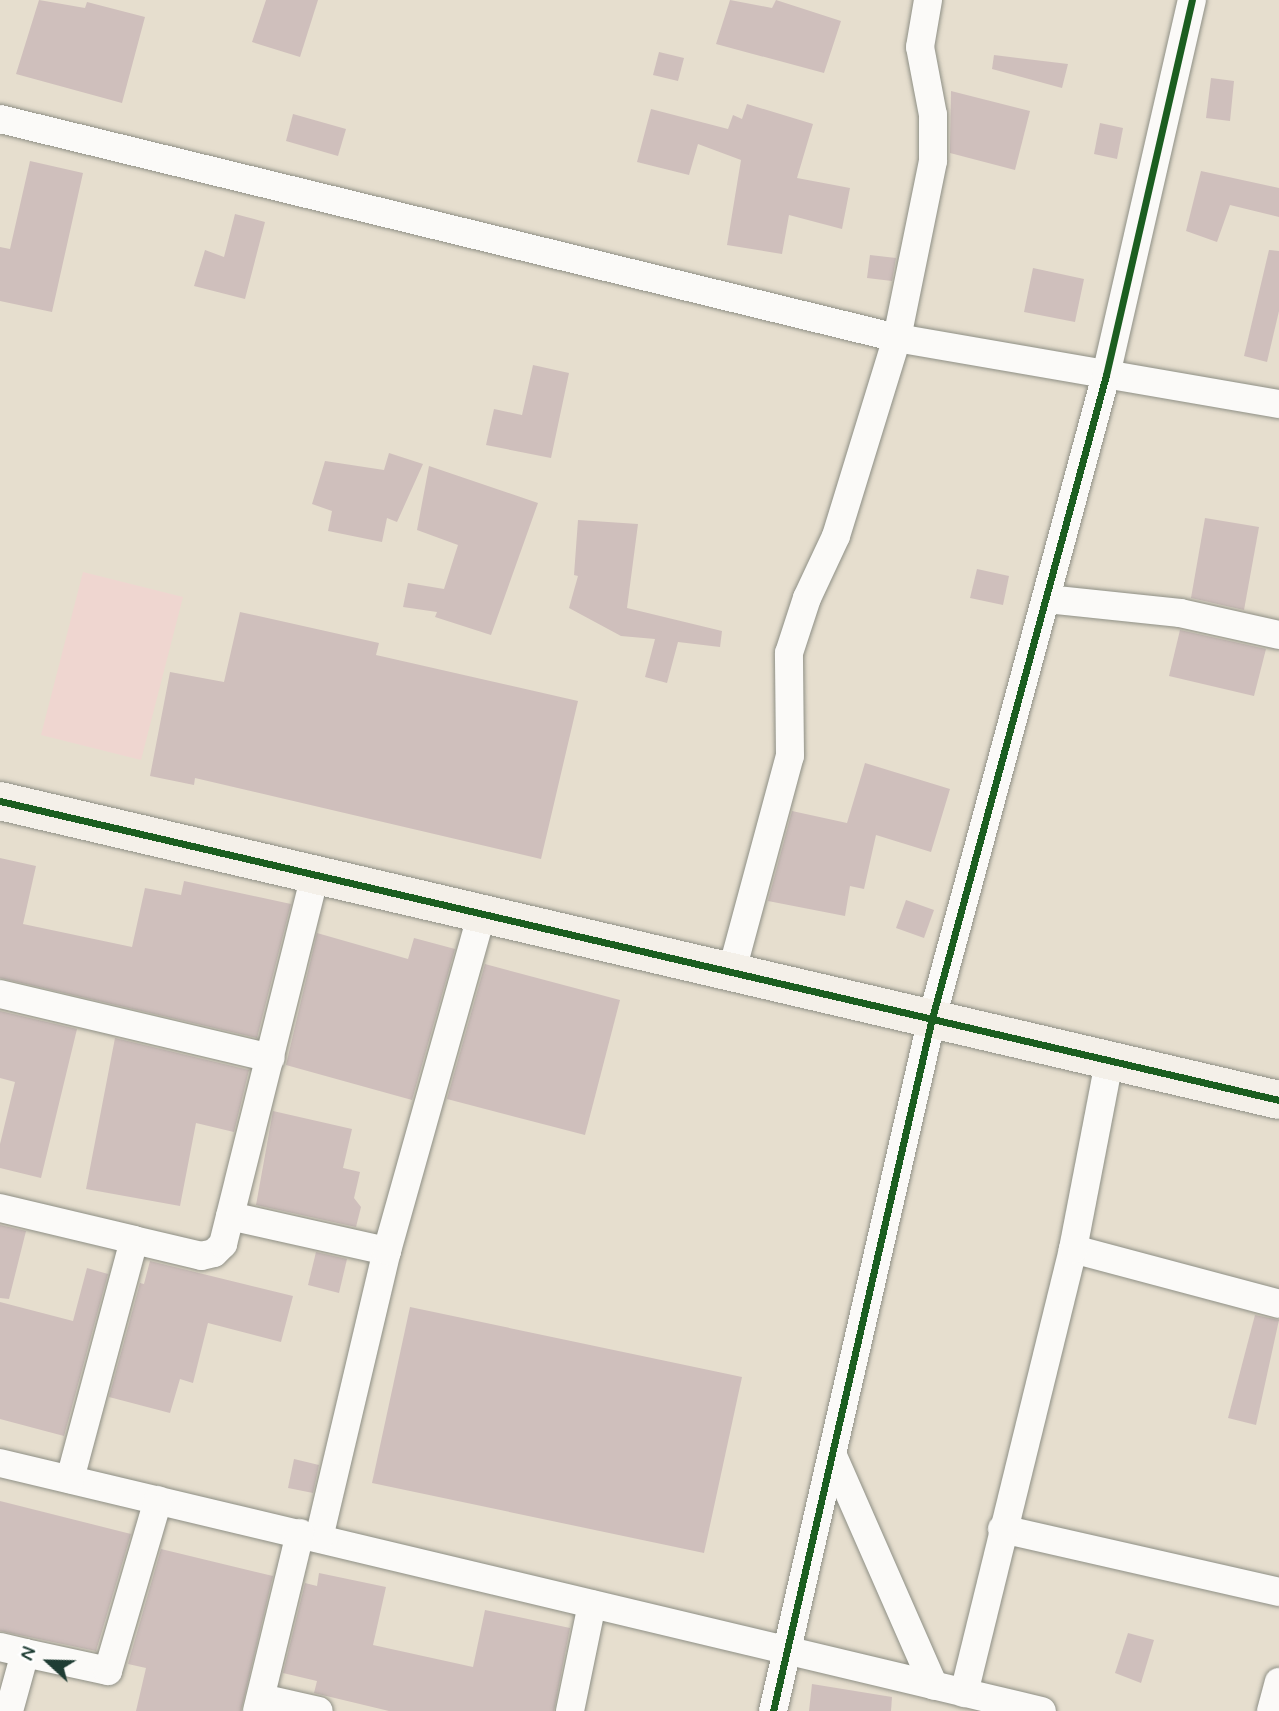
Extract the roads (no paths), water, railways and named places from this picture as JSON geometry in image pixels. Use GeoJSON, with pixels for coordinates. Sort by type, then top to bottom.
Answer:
{"type":"FeatureCollection","features":[{"type":"Feature","properties":{"kind":"street"},"geometry":{"type":"LineString","coordinates":[[731,974],[790,756],[789,653],[807,598],[836,536],[897,338],[933,161],[933,115],[920,47],[928,0]]}},
{"type":"Feature","properties":{"kind":"street"},"geometry":{"type":"LineString","coordinates":[[773,1711],[931,1022],[1106,375],[1192,0]]}},
{"type":"Feature","properties":{"kind":"street"},"geometry":{"type":"LineString","coordinates":[[0,119],[897,338],[1279,404]]}},
{"type":"Feature","properties":{"kind":"street"},"geometry":{"type":"LineString","coordinates":[[1047,599],[1180,612],[1279,635]]}},
{"type":"Feature","properties":{"kind":"street"},"geometry":{"type":"LineString","coordinates":[[0,801],[931,1022],[1279,1100]]}},
{"type":"Feature","properties":{"kind":"street"},"geometry":{"type":"LineString","coordinates":[[0,1208],[201,1256],[214,1253],[223,1244],[315,874]]}},
{"type":"Feature","properties":{"kind":"street"},"geometry":{"type":"LineString","coordinates":[[319,1711],[259,1705],[309,1536],[482,915]]}},
{"type":"Feature","properties":{"kind":"street"},"geometry":{"type":"LineString","coordinates":[[0,994],[271,1058]]}},
{"type":"Feature","properties":{"kind":"street"},"geometry":{"type":"LineString","coordinates":[[964,1692],[1073,1249],[1109,1062]]}},
{"type":"Feature","properties":{"kind":"street"},"geometry":{"type":"LineString","coordinates":[[230,1216],[387,1251]]}},
{"type":"Feature","properties":{"kind":"street"},"geometry":{"type":"LineString","coordinates":[[70,1479],[134,1240]]}},
{"type":"Feature","properties":{"kind":"street"},"geometry":{"type":"LineString","coordinates":[[1073,1249],[1279,1304]]}},
{"type":"Feature","properties":{"kind":"street"},"geometry":{"type":"LineString","coordinates":[[833,1456],[934,1686]]}},
{"type":"Feature","properties":{"kind":"street"},"geometry":{"type":"LineString","coordinates":[[0,1462],[787,1653],[1042,1711]]}},
{"type":"Feature","properties":{"kind":"street"},"geometry":{"type":"LineString","coordinates":[[9,1711],[13,1650],[108,1671],[158,1500]]}},
{"type":"Feature","properties":{"kind":"street"},"geometry":{"type":"LineString","coordinates":[[1002,1529],[1279,1592]]}},
{"type":"Feature","properties":{"kind":"street"},"geometry":{"type":"LineString","coordinates":[[570,1711],[592,1604]]}},
{"type":"Feature","properties":{"kind":"street"},"geometry":{"type":"LineString","coordinates":[[1271,1711],[1279,1682]]}}]}
